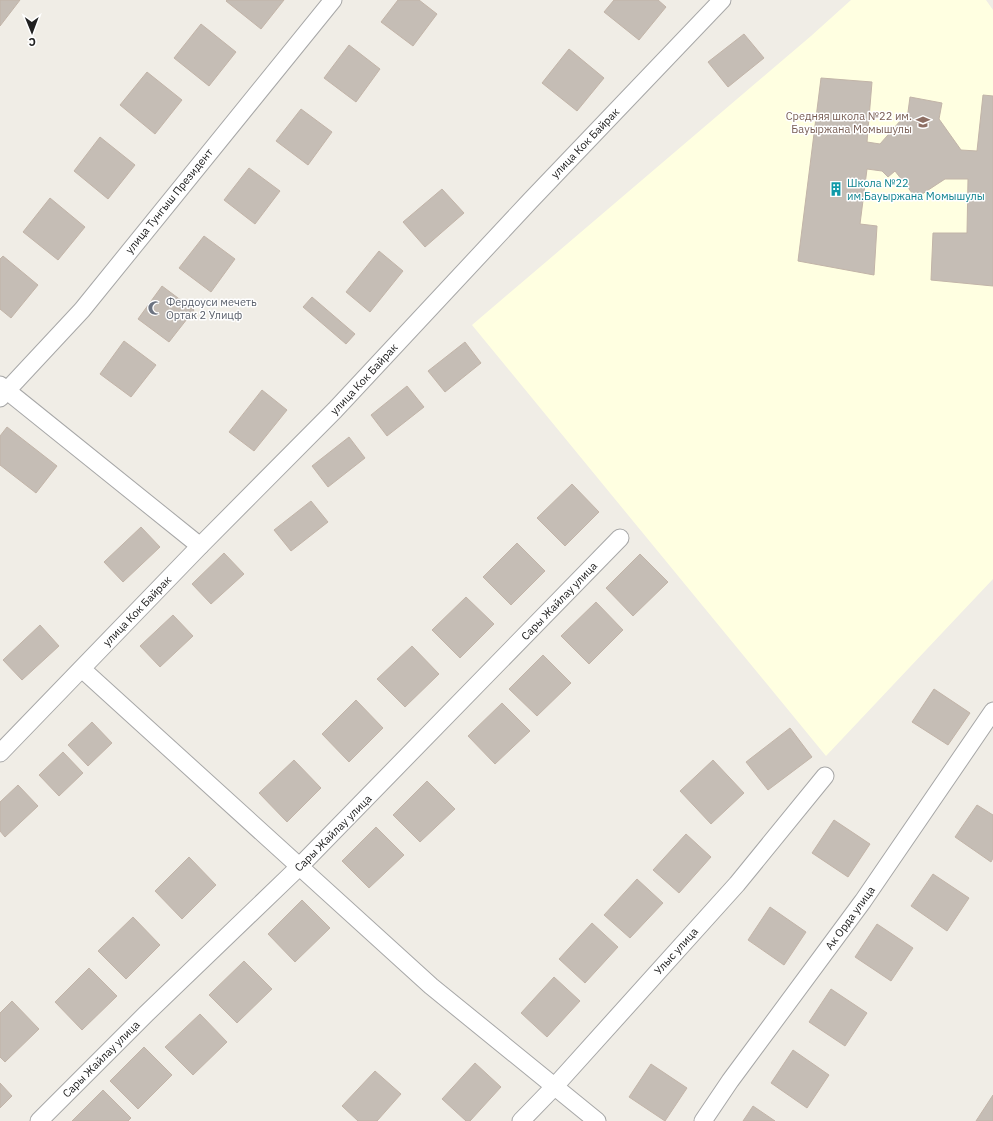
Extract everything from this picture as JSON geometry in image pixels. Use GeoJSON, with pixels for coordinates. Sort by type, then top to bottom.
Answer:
{"type":"FeatureCollection","features":[{"type":"Feature","properties":{"kind":"street","name":"улица Тунгыш Президент"},"geometry":{"type":"LineString","coordinates":[[2,391],[82,310],[333,0]]}},
{"type":"Feature","properties":{"kind":"street","name":"улица Кок Байрак"},"geometry":{"type":"LineString","coordinates":[[0,753],[200,546],[335,410],[530,201],[722,0]]}},
{"type":"Feature","properties":{"kind":"street"},"geometry":{"type":"LineString","coordinates":[[2,391],[200,546]]}},
{"type":"Feature","properties":{"kind":"street","name":"Сары Жайлау улица"},"geometry":{"type":"LineString","coordinates":[[39,1121],[146,1014],[299,868],[620,538]]}},
{"type":"Feature","properties":{"kind":"street"},"geometry":{"type":"LineString","coordinates":[[82,669],[299,868],[431,986],[598,1121]]}},
{"type":"Feature","properties":{"kind":"street","name":"Ак Орда улица"},"geometry":{"type":"LineString","coordinates":[[703,1121],[863,901],[993,711]]}},
{"type":"Feature","properties":{"kind":"street","name":"Улыс улица"},"geometry":{"type":"LineString","coordinates":[[521,1121],[555,1086],[737,884],[825,776]]}},
{"type":"Feature","properties":{"kind":"shaded area"},"geometry":{"type":"Polygon","coordinates":[[[851,0],[986,0],[993,10],[993,579],[826,756],[472,325],[811,36],[851,0]]]}},
{"type":"Feature","properties":{"kind":"building"},"geometry":{"type":"Polygon","coordinates":[[[0,0],[20,0],[0,26],[0,0]]]}},
{"type":"Feature","properties":{"kind":"building"},"geometry":{"type":"Polygon","coordinates":[[[284,0],[261,29],[226,1],[284,0]]]}},
{"type":"Feature","properties":{"kind":"building"},"geometry":{"type":"Polygon","coordinates":[[[398,0],[419,0],[437,14],[413,46],[381,22],[398,0]]]}},
{"type":"Feature","properties":{"kind":"building"},"geometry":{"type":"Polygon","coordinates":[[[614,0],[658,0],[666,7],[639,40],[604,12],[614,0]]]}},
{"type":"Feature","properties":{"kind":"building"},"geometry":{"type":"Polygon","coordinates":[[[201,24],[236,52],[209,86],[174,58],[201,24]]]}},
{"type":"Feature","properties":{"kind":"building"},"geometry":{"type":"Polygon","coordinates":[[[744,34],[764,58],[728,87],[708,62],[744,34]]]}},
{"type":"Feature","properties":{"kind":"building"},"geometry":{"type":"Polygon","coordinates":[[[349,45],[380,69],[356,102],[324,78],[349,45]]]}},
{"type":"Feature","properties":{"kind":"building"},"geometry":{"type":"Polygon","coordinates":[[[569,49],[604,78],[577,111],[542,83],[569,49]]]}},
{"type":"Feature","properties":{"kind":"building"},"geometry":{"type":"Polygon","coordinates":[[[147,72],[182,100],[155,134],[120,105],[147,72]]]}},
{"type":"Feature","properties":{"kind":"building","name":"Школа №22 им.Бауыржана Момышулы"},"geometry":{"type":"Polygon","coordinates":[[[821,78],[872,82],[867,142],[880,144],[908,112],[910,97],[942,103],[939,119],[961,150],[977,151],[983,95],[993,96],[993,286],[931,280],[933,233],[967,233],[968,179],[945,179],[916,198],[895,171],[888,177],[882,171],[867,169],[860,224],[877,226],[874,275],[798,261],[821,78]]]}},
{"type":"Feature","properties":{"kind":"building"},"geometry":{"type":"Polygon","coordinates":[[[301,109],[332,132],[308,165],[276,141],[301,109]]]}},
{"type":"Feature","properties":{"kind":"building"},"geometry":{"type":"Polygon","coordinates":[[[100,137],[135,165],[108,199],[74,171],[100,137]]]}},
{"type":"Feature","properties":{"kind":"building"},"geometry":{"type":"Polygon","coordinates":[[[249,168],[280,191],[255,224],[224,200],[249,168]]]}},
{"type":"Feature","properties":{"kind":"building"},"geometry":{"type":"Polygon","coordinates":[[[442,189],[464,213],[425,247],[403,222],[442,189]]]}},
{"type":"Feature","properties":{"kind":"building"},"geometry":{"type":"Polygon","coordinates":[[[50,198],[85,227],[58,260],[23,232],[50,198]]]}},
{"type":"Feature","properties":{"kind":"building"},"geometry":{"type":"Polygon","coordinates":[[[204,236],[235,259],[211,292],[179,268],[204,236]]]}},
{"type":"Feature","properties":{"kind":"building"},"geometry":{"type":"Polygon","coordinates":[[[379,251],[403,271],[370,312],[346,292],[379,251]]]}},
{"type":"Feature","properties":{"kind":"building"},"geometry":{"type":"Polygon","coordinates":[[[3,256],[38,285],[11,318],[0,309],[0,259],[3,256]]]}},
{"type":"Feature","properties":{"kind":"building"},"geometry":{"type":"Polygon","coordinates":[[[162,286],[194,310],[169,342],[138,319],[162,286]]]}},
{"type":"Feature","properties":{"kind":"building"},"geometry":{"type":"Polygon","coordinates":[[[312,297],[355,334],[346,344],[303,307],[312,297]]]}},
{"type":"Feature","properties":{"kind":"building"},"geometry":{"type":"Polygon","coordinates":[[[124,341],[156,365],[131,397],[100,374],[124,341]]]}},
{"type":"Feature","properties":{"kind":"building"},"geometry":{"type":"Polygon","coordinates":[[[465,342],[481,363],[445,392],[428,371],[465,342]]]}},
{"type":"Feature","properties":{"kind":"building"},"geometry":{"type":"Polygon","coordinates":[[[407,386],[424,407],[387,436],[371,415],[407,386]]]}},
{"type":"Feature","properties":{"kind":"building"},"geometry":{"type":"Polygon","coordinates":[[[262,390],[287,410],[254,451],[229,432],[262,390]]]}},
{"type":"Feature","properties":{"kind":"building"},"geometry":{"type":"Polygon","coordinates":[[[7,427],[57,466],[36,493],[0,465],[0,436],[7,427]]]}},
{"type":"Feature","properties":{"kind":"building"},"geometry":{"type":"Polygon","coordinates":[[[349,437],[365,458],[328,487],[312,466],[349,437]]]}},
{"type":"Feature","properties":{"kind":"building"},"geometry":{"type":"Polygon","coordinates":[[[572,484],[599,512],[565,546],[537,518],[572,484]]]}},
{"type":"Feature","properties":{"kind":"building"},"geometry":{"type":"Polygon","coordinates":[[[311,501],[328,522],[291,551],[274,530],[311,501]]]}},
{"type":"Feature","properties":{"kind":"building"},"geometry":{"type":"Polygon","coordinates":[[[141,527],[160,547],[123,582],[104,562],[141,527]]]}},
{"type":"Feature","properties":{"kind":"building"},"geometry":{"type":"Polygon","coordinates":[[[517,543],[545,571],[511,605],[483,577],[517,543]]]}},
{"type":"Feature","properties":{"kind":"building"},"geometry":{"type":"Polygon","coordinates":[[[224,553],[244,574],[211,604],[192,584],[224,553]]]}},
{"type":"Feature","properties":{"kind":"building"},"geometry":{"type":"Polygon","coordinates":[[[640,554],[668,582],[633,616],[606,588],[640,554]]]}},
{"type":"Feature","properties":{"kind":"building"},"geometry":{"type":"Polygon","coordinates":[[[466,597],[494,624],[460,658],[432,630],[466,597]]]}},
{"type":"Feature","properties":{"kind":"building"},"geometry":{"type":"Polygon","coordinates":[[[596,602],[623,630],[589,664],[561,636],[596,602]]]}},
{"type":"Feature","properties":{"kind":"building"},"geometry":{"type":"Polygon","coordinates":[[[173,615],[193,636],[160,667],[140,646],[173,615]]]}},
{"type":"Feature","properties":{"kind":"building"},"geometry":{"type":"Polygon","coordinates":[[[40,625],[59,646],[22,680],[3,660],[40,625]]]}},
{"type":"Feature","properties":{"kind":"building"},"geometry":{"type":"Polygon","coordinates":[[[412,646],[439,674],[405,707],[377,679],[412,646]]]}},
{"type":"Feature","properties":{"kind":"building"},"geometry":{"type":"Polygon","coordinates":[[[543,655],[571,683],[537,716],[509,689],[543,655]]]}},
{"type":"Feature","properties":{"kind":"building"},"geometry":{"type":"Polygon","coordinates":[[[934,689],[970,713],[948,745],[912,722],[934,689]]]}},
{"type":"Feature","properties":{"kind":"building"},"geometry":{"type":"Polygon","coordinates":[[[356,700],[383,728],[349,762],[322,734],[356,700]]]}},
{"type":"Feature","properties":{"kind":"building"},"geometry":{"type":"Polygon","coordinates":[[[502,703],[530,731],[495,764],[468,736],[502,703]]]}},
{"type":"Feature","properties":{"kind":"building"},"geometry":{"type":"Polygon","coordinates":[[[92,722],[112,743],[88,766],[68,745],[92,722]]]}},
{"type":"Feature","properties":{"kind":"building"},"geometry":{"type":"Polygon","coordinates":[[[790,728],[812,757],[768,790],[746,762],[790,728]]]}},
{"type":"Feature","properties":{"kind":"building"},"geometry":{"type":"Polygon","coordinates":[[[63,752],[83,773],[59,796],[39,775],[63,752]]]}},
{"type":"Feature","properties":{"kind":"building"},"geometry":{"type":"Polygon","coordinates":[[[294,760],[321,788],[287,822],[259,793],[294,760]]]}},
{"type":"Feature","properties":{"kind":"building"},"geometry":{"type":"Polygon","coordinates":[[[713,760],[744,793],[711,824],[680,791],[713,760]]]}},
{"type":"Feature","properties":{"kind":"building"},"geometry":{"type":"Polygon","coordinates":[[[427,781],[455,809],[420,842],[393,815],[427,781]]]}},
{"type":"Feature","properties":{"kind":"building"},"geometry":{"type":"Polygon","coordinates":[[[18,785],[38,806],[5,837],[0,831],[0,802],[18,785]]]}},
{"type":"Feature","properties":{"kind":"building"},"geometry":{"type":"Polygon","coordinates":[[[977,805],[993,815],[993,858],[991,862],[955,837],[977,805]]]}},
{"type":"Feature","properties":{"kind":"building"},"geometry":{"type":"Polygon","coordinates":[[[834,820],[870,844],[848,877],[812,853],[834,820]]]}},
{"type":"Feature","properties":{"kind":"building"},"geometry":{"type":"Polygon","coordinates":[[[376,827],[404,855],[369,888],[342,861],[376,827]]]}},
{"type":"Feature","properties":{"kind":"building"},"geometry":{"type":"Polygon","coordinates":[[[686,834],[711,857],[679,893],[653,870],[686,834]]]}},
{"type":"Feature","properties":{"kind":"building"},"geometry":{"type":"Polygon","coordinates":[[[189,857],[216,885],[182,919],[155,891],[189,857]]]}},
{"type":"Feature","properties":{"kind":"building"},"geometry":{"type":"Polygon","coordinates":[[[933,874],[969,898],[947,931],[911,906],[933,874]]]}},
{"type":"Feature","properties":{"kind":"building"},"geometry":{"type":"Polygon","coordinates":[[[637,879],[663,903],[630,938],[604,915],[637,879]]]}},
{"type":"Feature","properties":{"kind":"building"},"geometry":{"type":"Polygon","coordinates":[[[302,900],[330,928],[295,962],[268,934],[302,900]]]}},
{"type":"Feature","properties":{"kind":"building"},"geometry":{"type":"Polygon","coordinates":[[[770,907],[806,932],[784,965],[748,940],[770,907]]]}},
{"type":"Feature","properties":{"kind":"building"},"geometry":{"type":"Polygon","coordinates":[[[133,917],[160,945],[126,979],[98,951],[133,917]]]}},
{"type":"Feature","properties":{"kind":"building"},"geometry":{"type":"Polygon","coordinates":[[[592,923],[618,947],[585,983],[559,959],[592,923]]]}},
{"type":"Feature","properties":{"kind":"building"},"geometry":{"type":"Polygon","coordinates":[[[877,924],[913,948],[891,981],[855,957],[877,924]]]}},
{"type":"Feature","properties":{"kind":"building"},"geometry":{"type":"Polygon","coordinates":[[[244,961],[272,989],[237,1023],[209,995],[244,961]]]}},
{"type":"Feature","properties":{"kind":"building"},"geometry":{"type":"Polygon","coordinates":[[[89,968],[117,996],[82,1030],[55,1002],[89,968]]]}},
{"type":"Feature","properties":{"kind":"building"},"geometry":{"type":"Polygon","coordinates":[[[554,977],[580,1001],[547,1037],[521,1013],[554,977]]]}},
{"type":"Feature","properties":{"kind":"building"},"geometry":{"type":"Polygon","coordinates":[[[831,989],[867,1013],[845,1046],[809,1022],[831,989]]]}},
{"type":"Feature","properties":{"kind":"building"},"geometry":{"type":"Polygon","coordinates":[[[12,1001],[39,1029],[5,1062],[0,1057],[0,1013],[12,1001]]]}},
{"type":"Feature","properties":{"kind":"building"},"geometry":{"type":"Polygon","coordinates":[[[200,1014],[227,1042],[193,1075],[165,1047],[200,1014]]]}},
{"type":"Feature","properties":{"kind":"building"},"geometry":{"type":"Polygon","coordinates":[[[144,1047],[172,1075],[138,1109],[110,1081],[144,1047]]]}},
{"type":"Feature","properties":{"kind":"building"},"geometry":{"type":"Polygon","coordinates":[[[793,1050],[829,1075],[807,1108],[771,1083],[793,1050]]]}},
{"type":"Feature","properties":{"kind":"building"},"geometry":{"type":"Polygon","coordinates":[[[475,1063],[501,1087],[470,1121],[466,1121],[442,1099],[475,1063]]]}},
{"type":"Feature","properties":{"kind":"building"},"geometry":{"type":"Polygon","coordinates":[[[651,1064],[687,1088],[665,1121],[629,1097],[651,1064]]]}},
{"type":"Feature","properties":{"kind":"building"},"geometry":{"type":"Polygon","coordinates":[[[375,1071],[401,1094],[377,1121],[358,1121],[342,1106],[375,1071]]]}},
{"type":"Feature","properties":{"kind":"building"},"geometry":{"type":"Polygon","coordinates":[[[0,1083],[12,1096],[0,1108],[0,1083]]]}},
{"type":"Feature","properties":{"kind":"building"},"geometry":{"type":"Polygon","coordinates":[[[103,1090],[131,1118],[128,1121],[72,1121],[103,1090]]]}},
{"type":"Feature","properties":{"kind":"building"},"geometry":{"type":"Polygon","coordinates":[[[993,1095],[993,1121],[976,1121],[993,1095]]]}},
{"type":"Feature","properties":{"kind":"building"},"geometry":{"type":"Polygon","coordinates":[[[753,1106],[775,1121],[743,1121],[753,1106]]]}},
{"type":"Feature","properties":{"kind":"place","name":"Средняя школа №22 им. Бауыржана Момышулы"},"geometry":{"type":"Point","coordinates":[923,122]}},
{"type":"Feature","properties":{"kind":"place","name":"Школа №22 им.Бауыржана Момышулы"},"geometry":{"type":"Point","coordinates":[836,189]}},
{"type":"Feature","properties":{"kind":"place","name":"Фердоуси мечеть Ортак 2 Улицф"},"geometry":{"type":"Point","coordinates":[155,308]}}]}
